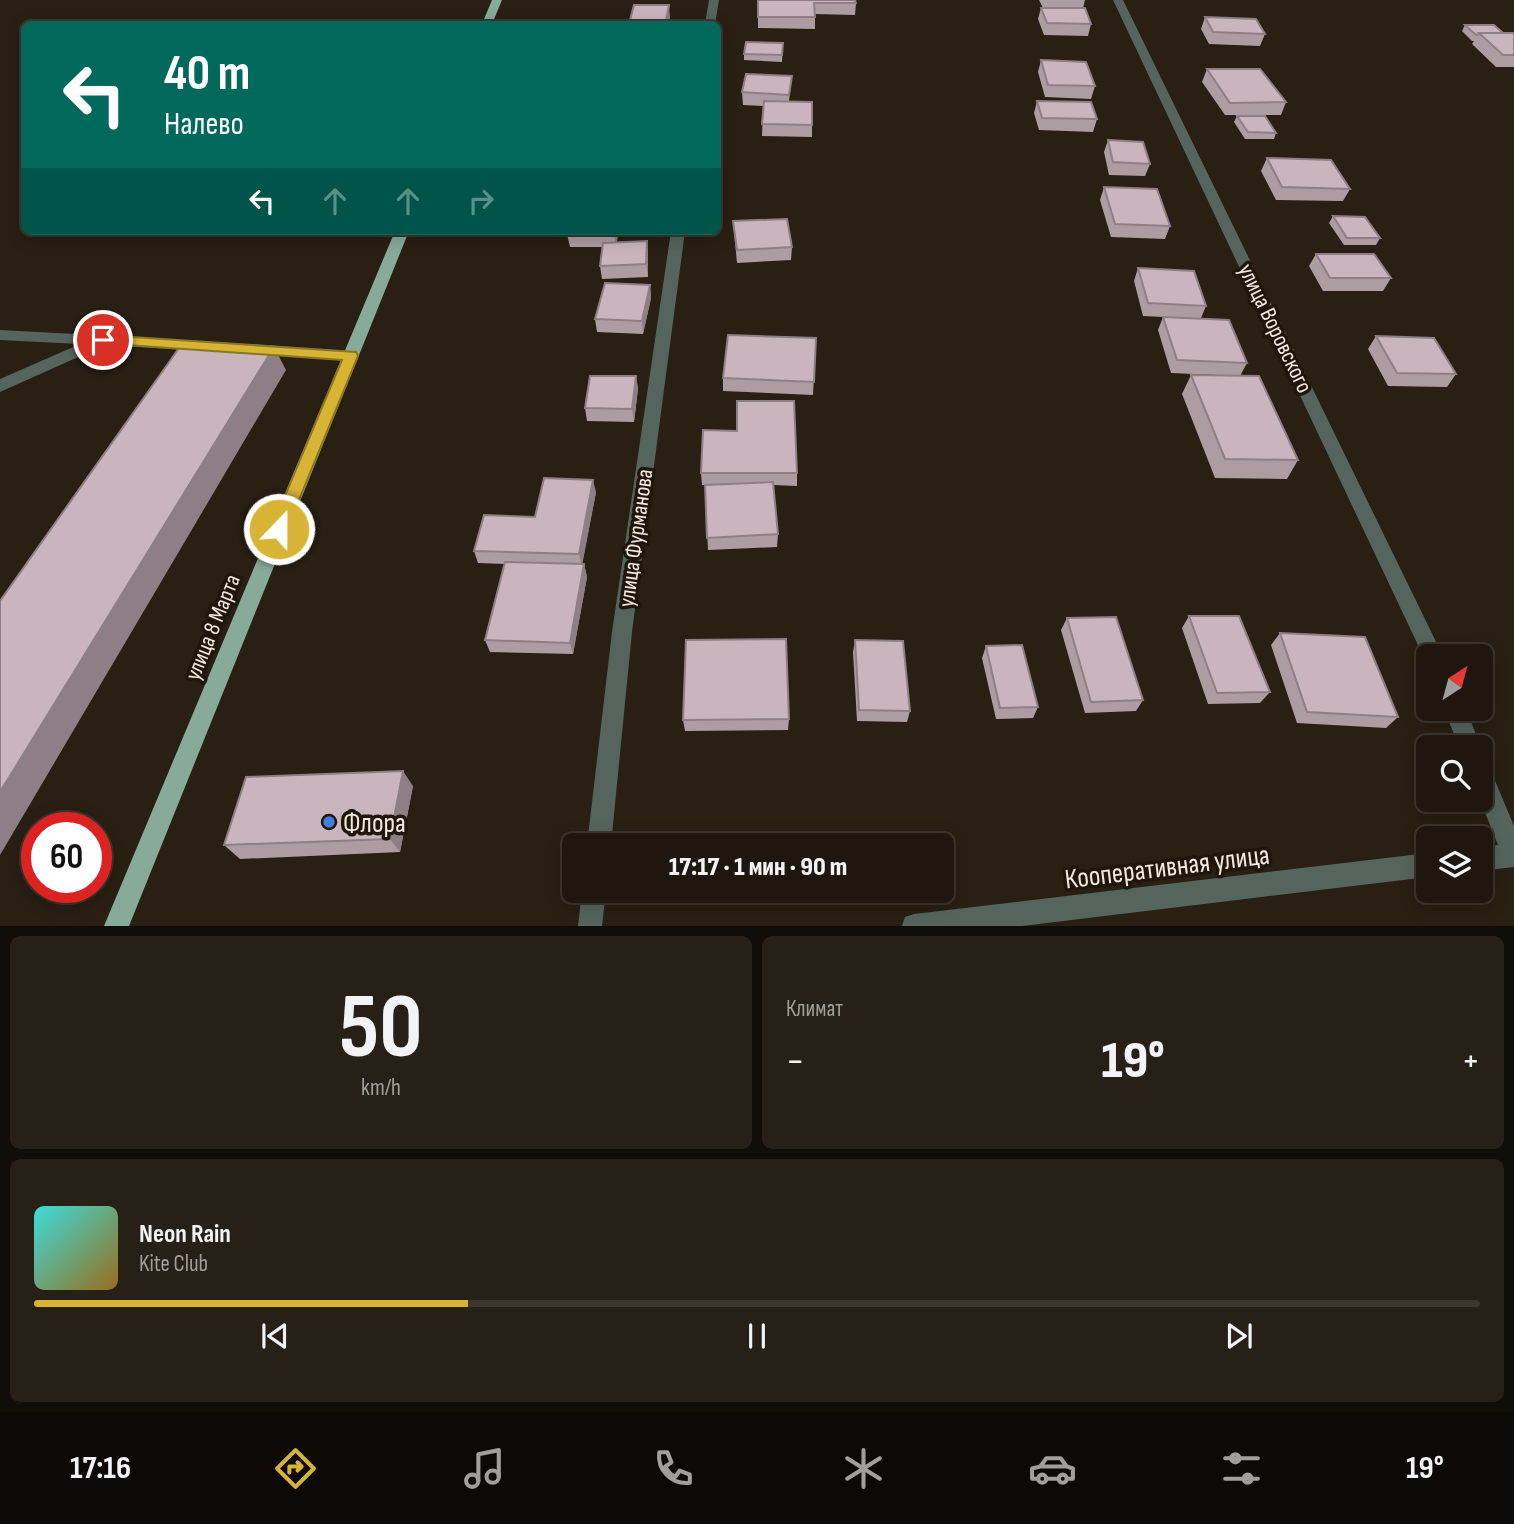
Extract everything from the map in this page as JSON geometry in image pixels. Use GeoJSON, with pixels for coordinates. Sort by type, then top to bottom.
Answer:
{"type":"FeatureCollection","features":[{"type":"Feature","properties":{"kind":"main road"},"geometry":{"type":"LineString","coordinates":[[488,21],[497,0]]}},
{"type":"Feature","properties":{"kind":"main road","name":"улица 8 Марта"},"geometry":{"type":"LineString","coordinates":[[116,926],[400,235]]}},
{"type":"Feature","properties":{"kind":"street"},"geometry":{"type":"LineString","coordinates":[[710,21],[714,0]]}},
{"type":"Feature","properties":{"kind":"street","name":"улица Воровского"},"geometry":{"type":"LineString","coordinates":[[1118,0],[1427,644]]}},
{"type":"Feature","properties":{"kind":"street","name":"улица Фурманова"},"geometry":{"type":"LineString","coordinates":[[600,833],[622,632],[677,235]]}},
{"type":"Feature","properties":{"kind":"street"},"geometry":{"type":"LineString","coordinates":[[0,335],[351,356]]}},
{"type":"Feature","properties":{"kind":"street"},"geometry":{"type":"LineString","coordinates":[[0,386],[103,340]]}},
{"type":"Feature","properties":{"kind":"street"},"geometry":{"type":"LineString","coordinates":[[1493,804],[1514,855],[1493,857]]}},
{"type":"Feature","properties":{"kind":"street","name":"Кооперативная улица"},"geometry":{"type":"LineString","coordinates":[[914,926],[1416,866]]}},
{"type":"Feature","properties":{"kind":"street"},"geometry":{"type":"LineString","coordinates":[[590,926],[593,903]]}},
{"type":"Feature","properties":{"kind":"building"},"geometry":{"type":"Polygon","coordinates":[[[758,0],[855,0],[856,3],[814,3],[815,17],[758,17],[758,0]]]}},
{"type":"Feature","properties":{"kind":"building"},"geometry":{"type":"Polygon","coordinates":[[[634,5],[669,5],[666,20],[630,20],[634,5]]]}},
{"type":"Feature","properties":{"kind":"building"},"geometry":{"type":"Polygon","coordinates":[[[1041,8],[1085,8],[1091,24],[1047,23],[1041,8]]]}},
{"type":"Feature","properties":{"kind":"building"},"geometry":{"type":"Polygon","coordinates":[[[1205,17],[1256,19],[1265,34],[1213,32],[1205,17]]]}},
{"type":"Feature","properties":{"kind":"building"},"geometry":{"type":"Polygon","coordinates":[[[1465,25],[1494,25],[1503,33],[1476,35],[1465,25]]]}},
{"type":"Feature","properties":{"kind":"building"},"geometry":{"type":"Polygon","coordinates":[[[1479,33],[1514,33],[1514,55],[1503,55],[1479,33]]]}},
{"type":"Feature","properties":{"kind":"building"},"geometry":{"type":"Polygon","coordinates":[[[746,42],[783,43],[782,55],[744,54],[746,42]]]}},
{"type":"Feature","properties":{"kind":"building"},"geometry":{"type":"Polygon","coordinates":[[[1041,60],[1086,62],[1095,86],[1048,85],[1041,60]]]}},
{"type":"Feature","properties":{"kind":"building"},"geometry":{"type":"Polygon","coordinates":[[[1207,69],[1260,69],[1286,102],[1230,103],[1207,69]]]}},
{"type":"Feature","properties":{"kind":"building"},"geometry":{"type":"Polygon","coordinates":[[[746,74],[792,76],[789,95],[742,92],[746,74]]]}},
{"type":"Feature","properties":{"kind":"building"},"geometry":{"type":"Polygon","coordinates":[[[764,101],[812,102],[812,125],[762,124],[764,101]]]}},
{"type":"Feature","properties":{"kind":"building"},"geometry":{"type":"Polygon","coordinates":[[[1037,101],[1091,102],[1097,119],[1042,118],[1037,101]]]}},
{"type":"Feature","properties":{"kind":"building"},"geometry":{"type":"Polygon","coordinates":[[[1237,116],[1265,116],[1276,133],[1248,132],[1237,116]]]}},
{"type":"Feature","properties":{"kind":"building"},"geometry":{"type":"Polygon","coordinates":[[[1108,140],[1143,142],[1150,164],[1113,162],[1108,140]]]}},
{"type":"Feature","properties":{"kind":"building"},"geometry":{"type":"Polygon","coordinates":[[[1267,158],[1331,160],[1350,189],[1282,187],[1267,158]]]}},
{"type":"Feature","properties":{"kind":"building"},"geometry":{"type":"Polygon","coordinates":[[[1104,187],[1157,189],[1170,226],[1115,224],[1104,187]]]}},
{"type":"Feature","properties":{"kind":"building"},"geometry":{"type":"Polygon","coordinates":[[[1333,216],[1365,217],[1380,238],[1347,238],[1333,216]]]}},
{"type":"Feature","properties":{"kind":"building"},"geometry":{"type":"Polygon","coordinates":[[[787,219],[792,247],[737,250],[733,221],[787,219]]]}},
{"type":"Feature","properties":{"kind":"building"},"geometry":{"type":"Polygon","coordinates":[[[647,241],[646,264],[600,266],[603,243],[647,241]]]}},
{"type":"Feature","properties":{"kind":"building"},"geometry":{"type":"Polygon","coordinates":[[[1316,254],[1374,254],[1391,278],[1330,278],[1316,254]]]}},
{"type":"Feature","properties":{"kind":"building"},"geometry":{"type":"Polygon","coordinates":[[[1138,268],[1194,271],[1206,306],[1148,303],[1138,268]]]}},
{"type":"Feature","properties":{"kind":"building"},"geometry":{"type":"Polygon","coordinates":[[[605,283],[650,285],[642,321],[595,319],[605,283]]]}},
{"type":"Feature","properties":{"kind":"building"},"geometry":{"type":"Polygon","coordinates":[[[1163,317],[1229,320],[1247,363],[1177,360],[1163,317]]]}},
{"type":"Feature","properties":{"kind":"building"},"geometry":{"type":"Polygon","coordinates":[[[728,335],[816,338],[814,382],[723,378],[728,335]]]}},
{"type":"Feature","properties":{"kind":"building"},"geometry":{"type":"Polygon","coordinates":[[[1376,336],[1434,338],[1456,374],[1397,373],[1376,336]]]}},
{"type":"Feature","properties":{"kind":"building"},"geometry":{"type":"Polygon","coordinates":[[[184,341],[274,347],[0,792],[0,601],[184,341]]]}},
{"type":"Feature","properties":{"kind":"building"},"geometry":{"type":"Polygon","coordinates":[[[1191,375],[1259,376],[1298,460],[1225,459],[1191,375]]]}},
{"type":"Feature","properties":{"kind":"building"},"geometry":{"type":"Polygon","coordinates":[[[590,376],[636,376],[632,409],[585,408],[590,376]]]}},
{"type":"Feature","properties":{"kind":"building"},"geometry":{"type":"Polygon","coordinates":[[[737,401],[794,401],[797,473],[701,473],[703,430],[737,431],[737,401]]]}},
{"type":"Feature","properties":{"kind":"building"},"geometry":{"type":"Polygon","coordinates":[[[544,478],[593,480],[579,554],[474,551],[484,515],[535,517],[544,478]]]}},
{"type":"Feature","properties":{"kind":"building"},"geometry":{"type":"Polygon","coordinates":[[[773,482],[778,534],[707,538],[705,485],[773,482]]]}},
{"type":"Feature","properties":{"kind":"building"},"geometry":{"type":"Polygon","coordinates":[[[505,562],[584,564],[570,643],[485,640],[505,562]]]}},
{"type":"Feature","properties":{"kind":"building"},"geometry":{"type":"Polygon","coordinates":[[[1189,616],[1239,616],[1270,692],[1217,693],[1189,616]]]}},
{"type":"Feature","properties":{"kind":"building"},"geometry":{"type":"Polygon","coordinates":[[[1116,617],[1143,700],[1091,702],[1067,618],[1116,617]]]}},
{"type":"Feature","properties":{"kind":"building"},"geometry":{"type":"Polygon","coordinates":[[[1280,633],[1365,637],[1398,717],[1307,712],[1280,633]]]}},
{"type":"Feature","properties":{"kind":"building"},"geometry":{"type":"Polygon","coordinates":[[[786,639],[789,719],[683,720],[686,640],[786,639]]]}},
{"type":"Feature","properties":{"kind":"building"},"geometry":{"type":"Polygon","coordinates":[[[855,640],[903,641],[910,711],[859,710],[855,640]]]}},
{"type":"Feature","properties":{"kind":"building"},"geometry":{"type":"Polygon","coordinates":[[[1022,645],[1038,707],[1000,708],[986,646],[1022,645]]]}},
{"type":"Feature","properties":{"kind":"building","name":"Флора"},"geometry":{"type":"Polygon","coordinates":[[[403,771],[390,839],[224,845],[246,777],[403,771]]]}},
{"type":"Feature","properties":{"kind":"place","name":"Флора"},"geometry":{"type":"Point","coordinates":[329,822]}},
{"type":"Feature","properties":{"kind":"route"},"geometry":{"type":"LineString","coordinates":[[103,340],[351,356],[279,529]]}}]}
